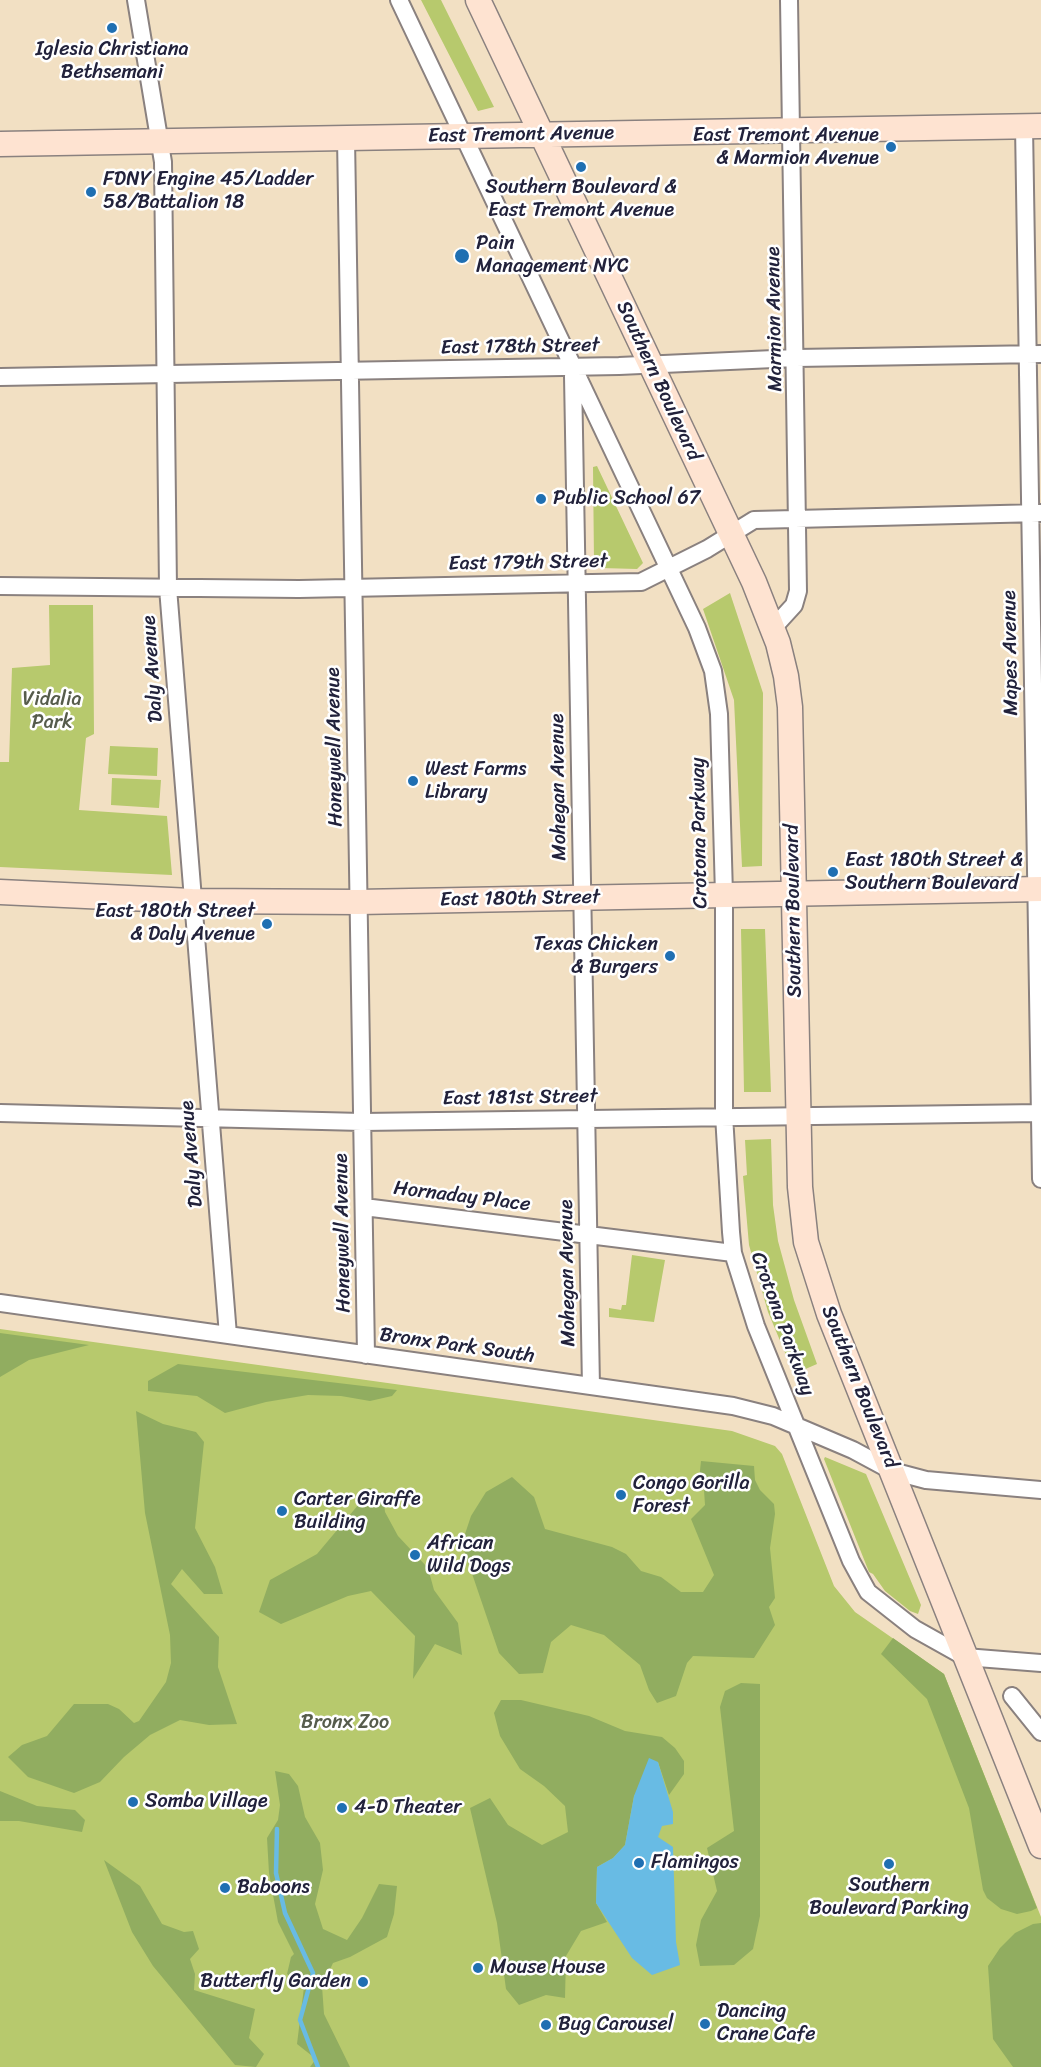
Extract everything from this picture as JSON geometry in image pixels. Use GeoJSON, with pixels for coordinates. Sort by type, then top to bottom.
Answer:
{"type":"FeatureCollection","features":[{"type":"Feature","properties":{"kind":"main road","name":"Southern Boulevard"},"geometry":{"type":"LineString","coordinates":[[478,0],[731,534],[773,628],[789,692],[802,1216],[814,1270],[1041,1846]]}},
{"type":"Feature","properties":{"kind":"main road","name":"East Tremont Avenue"},"geometry":{"type":"LineString","coordinates":[[0,144],[1032,126]]}},
{"type":"Feature","properties":{"kind":"main road","name":"East 180th Street"},"geometry":{"type":"LineString","coordinates":[[0,892],[192,901],[358,902],[1038,889]]}},
{"type":"Feature","properties":{"kind":"street","name":"Daly Avenue"},"geometry":{"type":"LineString","coordinates":[[136,0],[163,162],[168,588],[228,1335]]}},
{"type":"Feature","properties":{"kind":"street","name":"Crotona Parkway"},"geometry":{"type":"LineString","coordinates":[[399,0],[669,569],[703,643],[715,687],[718,714],[724,895],[724,1115],[733,1253],[756,1326],[861,1582],[868,1592],[915,1629],[965,1657]]}},
{"type":"Feature","properties":{"kind":"street","name":"Marmion Avenue"},"geometry":{"type":"LineString","coordinates":[[773,628],[798,597],[793,130],[789,0]]}},
{"type":"Feature","properties":{"kind":"street","name":"Mapes Avenue"},"geometry":{"type":"LineString","coordinates":[[1032,126],[1041,1179]]}},
{"type":"Feature","properties":{"kind":"street","name":"Honeywell Avenue"},"geometry":{"type":"LineString","coordinates":[[346,138],[366,1355]]}},
{"type":"Feature","properties":{"kind":"street","name":"East 178th Street"},"geometry":{"type":"LineString","coordinates":[[0,377],[573,367],[796,358],[1034,355]]}},
{"type":"Feature","properties":{"kind":"street","name":"Mohegan Avenue"},"geometry":{"type":"LineString","coordinates":[[573,367],[591,1386]]}},
{"type":"Feature","properties":{"kind":"street","name":"East 179th Street"},"geometry":{"type":"LineString","coordinates":[[0,586],[353,587],[641,582],[669,569],[754,520],[1035,513]]}},
{"type":"Feature","properties":{"kind":"street","name":"East 181st Street"},"geometry":{"type":"LineString","coordinates":[[0,1113],[362,1122],[724,1115],[798,1118],[1040,1113]]}},
{"type":"Feature","properties":{"kind":"street","name":"Hornaday Place"},"geometry":{"type":"LineString","coordinates":[[364,1207],[733,1253]]}},
{"type":"Feature","properties":{"kind":"street","name":"Bronx Park South"},"geometry":{"type":"LineString","coordinates":[[0,1303],[733,1406],[773,1416],[853,1450],[892,1471],[926,1480],[1041,1490]]}},
{"type":"Feature","properties":{"kind":"street"},"geometry":{"type":"LineString","coordinates":[[965,1657],[1041,1663]]}},
{"type":"Feature","properties":{"kind":"street"},"geometry":{"type":"LineString","coordinates":[[1012,1696],[1041,1732]]}},
{"type":"Feature","properties":{"kind":"green space"},"geometry":{"type":"Polygon","coordinates":[[[421,0],[441,0],[494,107],[478,111],[421,0]]]}},
{"type":"Feature","properties":{"kind":"green space"},"geometry":{"type":"Polygon","coordinates":[[[597,466],[643,563],[637,569],[601,568],[594,562],[593,467],[597,466]]]}},
{"type":"Feature","properties":{"kind":"green space"},"geometry":{"type":"Polygon","coordinates":[[[730,593],[763,693],[762,866],[742,867],[734,700],[703,609],[730,593]]]}},
{"type":"Feature","properties":{"kind":"green space","name":"Vidalia Park"},"geometry":{"type":"Polygon","coordinates":[[[49,605],[93,605],[94,734],[86,738],[79,810],[167,816],[172,875],[0,867],[0,762],[9,762],[12,668],[50,665],[49,605]]]}},
{"type":"Feature","properties":{"kind":"green space"},"geometry":{"type":"Polygon","coordinates":[[[110,746],[158,748],[157,776],[108,774],[110,746]]]}},
{"type":"Feature","properties":{"kind":"green space"},"geometry":{"type":"Polygon","coordinates":[[[112,778],[161,780],[159,808],[111,805],[112,778]]]}},
{"type":"Feature","properties":{"kind":"green space"},"geometry":{"type":"Polygon","coordinates":[[[741,929],[765,929],[771,1092],[744,1092],[741,929]]]}},
{"type":"Feature","properties":{"kind":"green space"},"geometry":{"type":"Polygon","coordinates":[[[771,1139],[773,1205],[778,1241],[794,1300],[817,1364],[794,1374],[768,1312],[749,1245],[743,1176],[747,1175],[745,1140],[771,1139]]]}},
{"type":"Feature","properties":{"kind":"green space"},"geometry":{"type":"Polygon","coordinates":[[[632,1255],[665,1260],[654,1322],[609,1317],[609,1308],[621,1310],[622,1305],[626,1305],[632,1255]]]}},
{"type":"Feature","properties":{"kind":"green space","name":"Bronx Zoo"},"geometry":{"type":"Polygon","coordinates":[[[0,1329],[732,1431],[775,1446],[782,1454],[834,1586],[855,1612],[944,1674],[1041,1917],[1041,2067],[0,2067],[0,1329]]]}},
{"type":"Feature","properties":{"kind":"green space"},"geometry":{"type":"Polygon","coordinates":[[[0,1333],[89,1345],[29,1360],[0,1377],[0,1333]]]}},
{"type":"Feature","properties":{"kind":"green space"},"geometry":{"type":"Polygon","coordinates":[[[178,1364],[397,1390],[392,1396],[370,1401],[341,1396],[308,1395],[266,1402],[225,1413],[197,1396],[148,1391],[148,1381],[178,1364]]]}},
{"type":"Feature","properties":{"kind":"green space"},"geometry":{"type":"Polygon","coordinates":[[[136,1411],[163,1424],[196,1432],[204,1442],[195,1528],[215,1567],[223,1594],[204,1594],[182,1569],[171,1584],[219,1637],[218,1667],[237,1724],[209,1725],[180,1720],[150,1735],[100,1782],[74,1793],[28,1777],[8,1757],[22,1745],[47,1736],[74,1704],[108,1704],[119,1709],[134,1723],[139,1721],[166,1682],[171,1663],[170,1635],[145,1513],[136,1411]]]}},
{"type":"Feature","properties":{"kind":"green space"},"geometry":{"type":"Polygon","coordinates":[[[825,1457],[866,1474],[921,1605],[918,1614],[910,1611],[885,1591],[869,1572],[825,1457]]]}},
{"type":"Feature","properties":{"kind":"green space"},"geometry":{"type":"Polygon","coordinates":[[[701,1461],[754,1466],[755,1480],[760,1490],[774,1504],[775,1514],[770,1548],[775,1598],[769,1607],[775,1625],[754,1658],[693,1656],[687,1663],[676,1696],[657,1703],[649,1690],[640,1665],[604,1635],[571,1625],[551,1642],[543,1673],[519,1674],[499,1653],[464,1550],[463,1540],[471,1516],[486,1492],[512,1477],[534,1497],[545,1529],[612,1547],[626,1554],[641,1571],[661,1577],[681,1592],[703,1592],[714,1575],[691,1519],[705,1505],[704,1490],[699,1480],[701,1461]]]}},
{"type":"Feature","properties":{"kind":"green space"},"geometry":{"type":"Polygon","coordinates":[[[370,1488],[383,1494],[385,1512],[398,1536],[428,1568],[434,1590],[458,1623],[462,1655],[435,1644],[413,1679],[415,1636],[371,1591],[348,1596],[281,1624],[259,1612],[270,1580],[317,1554],[359,1504],[363,1490],[370,1488]]]}},
{"type":"Feature","properties":{"kind":"green space"},"geometry":{"type":"Polygon","coordinates":[[[893,1638],[944,1674],[1037,1908],[1017,1914],[1001,1909],[987,1898],[983,1890],[969,1808],[927,1699],[881,1654],[893,1638]]]}},
{"type":"Feature","properties":{"kind":"green space"},"geometry":{"type":"Polygon","coordinates":[[[741,1683],[760,1684],[760,1916],[753,1949],[734,1965],[700,1966],[696,1945],[701,1920],[717,1891],[707,1848],[734,1831],[720,1707],[725,1691],[741,1683]]]}},
{"type":"Feature","properties":{"kind":"green space"},"geometry":{"type":"Polygon","coordinates":[[[501,1700],[521,1700],[589,1716],[625,1731],[662,1737],[675,1748],[684,1761],[684,1774],[669,1795],[658,1762],[634,1796],[625,1845],[613,1858],[597,1867],[596,1903],[607,1922],[581,1931],[566,1956],[565,1998],[546,1995],[519,2005],[506,1989],[497,1923],[470,1808],[490,1798],[508,1825],[542,1845],[568,1832],[565,1806],[544,1786],[520,1769],[500,1736],[494,1713],[501,1700]]]}},
{"type":"Feature","properties":{"kind":"green space"},"geometry":{"type":"Polygon","coordinates":[[[275,1771],[289,1774],[298,1786],[305,1817],[320,1843],[323,1870],[315,1904],[323,1929],[347,1940],[362,1918],[379,1884],[397,1886],[394,1914],[387,1937],[350,1957],[333,1963],[322,1986],[324,2014],[350,2067],[310,2067],[316,2059],[297,2044],[304,1987],[287,1974],[291,1957],[294,1954],[278,1922],[269,1873],[267,1838],[278,1820],[280,1805],[275,1771]]]}},
{"type":"Feature","properties":{"kind":"green space"},"geometry":{"type":"Polygon","coordinates":[[[0,1791],[37,1806],[75,1810],[85,1820],[82,1832],[19,1821],[0,1821],[0,1791]]]}},
{"type":"Feature","properties":{"kind":"green space"},"geometry":{"type":"Polygon","coordinates":[[[104,1860],[140,1886],[162,1924],[184,1932],[193,1931],[199,1949],[190,1959],[195,1974],[194,1990],[255,2009],[249,2038],[264,2054],[256,2067],[235,2065],[153,1966],[132,1932],[104,1860]]]}},
{"type":"Feature","properties":{"kind":"green space"},"geometry":{"type":"Polygon","coordinates":[[[1041,1923],[1041,2067],[1013,2067],[993,2039],[988,1966],[1000,1948],[1015,1933],[1033,1924],[1041,1923]]]}},
{"type":"Feature","properties":{"kind":"water","name":"Flamingos"},"geometry":{"type":"Polygon","coordinates":[[[649,1758],[658,1762],[673,1812],[673,1824],[662,1826],[658,1837],[673,1847],[676,1942],[680,1965],[652,1975],[632,1958],[596,1903],[597,1867],[613,1858],[625,1845],[634,1796],[649,1758]]]}},
{"type":"Feature","properties":{"kind":"waterway"},"geometry":{"type":"LineString","coordinates":[[277,1829],[276,1873],[285,1913],[313,1973],[300,2020],[318,2067]]}},
{"type":"Feature","properties":{"kind":"place","name":"Iglesia Christiana Bethsemani"},"geometry":{"type":"Point","coordinates":[112,28]}},
{"type":"Feature","properties":{"kind":"place","name":"East Tremont Avenue & Marmion Avenue"},"geometry":{"type":"Point","coordinates":[891,147]}},
{"type":"Feature","properties":{"kind":"place","name":"Southern Boulevard & East Tremont Avenue"},"geometry":{"type":"Point","coordinates":[581,167]}},
{"type":"Feature","properties":{"kind":"place","name":"FDNY Engine 45/Ladder 58/Battalion 18"},"geometry":{"type":"Point","coordinates":[91,192]}},
{"type":"Feature","properties":{"kind":"place","name":"Pain Management NYC"},"geometry":{"type":"Point","coordinates":[462,256]}},
{"type":"Feature","properties":{"kind":"place","name":"Public School 67"},"geometry":{"type":"Point","coordinates":[541,499]}},
{"type":"Feature","properties":{"kind":"place","name":"West Farms Library"},"geometry":{"type":"Point","coordinates":[413,781]}},
{"type":"Feature","properties":{"kind":"place","name":"East 180th Street & Southern Boulevard"},"geometry":{"type":"Point","coordinates":[833,872]}},
{"type":"Feature","properties":{"kind":"place","name":"East 180th Street & Daly Avenue"},"geometry":{"type":"Point","coordinates":[267,924]}},
{"type":"Feature","properties":{"kind":"place","name":"Texas Chicken & Burgers"},"geometry":{"type":"Point","coordinates":[670,956]}},
{"type":"Feature","properties":{"kind":"place","name":"Congo Gorilla Forest"},"geometry":{"type":"Point","coordinates":[621,1495]}},
{"type":"Feature","properties":{"kind":"place","name":"Carter Giraffe Building"},"geometry":{"type":"Point","coordinates":[282,1511]}},
{"type":"Feature","properties":{"kind":"place","name":"African Wild Dogs"},"geometry":{"type":"Point","coordinates":[415,1555]}},
{"type":"Feature","properties":{"kind":"place","name":"Somba Village"},"geometry":{"type":"Point","coordinates":[133,1802]}},
{"type":"Feature","properties":{"kind":"place","name":"4-D Theater"},"geometry":{"type":"Point","coordinates":[342,1808]}},
{"type":"Feature","properties":{"kind":"place","name":"Flamingos"},"geometry":{"type":"Point","coordinates":[639,1863]}},
{"type":"Feature","properties":{"kind":"place","name":"Southern Boulevard Parking"},"geometry":{"type":"Point","coordinates":[889,1864]}},
{"type":"Feature","properties":{"kind":"place","name":"Baboons"},"geometry":{"type":"Point","coordinates":[225,1888]}},
{"type":"Feature","properties":{"kind":"place","name":"Mouse House"},"geometry":{"type":"Point","coordinates":[478,1968]}},
{"type":"Feature","properties":{"kind":"place","name":"Butterfly Garden"},"geometry":{"type":"Point","coordinates":[363,1982]}},
{"type":"Feature","properties":{"kind":"place","name":"Dancing Crane Cafe"},"geometry":{"type":"Point","coordinates":[705,2024]}},
{"type":"Feature","properties":{"kind":"place","name":"Bug Carousel"},"geometry":{"type":"Point","coordinates":[546,2025]}}]}
